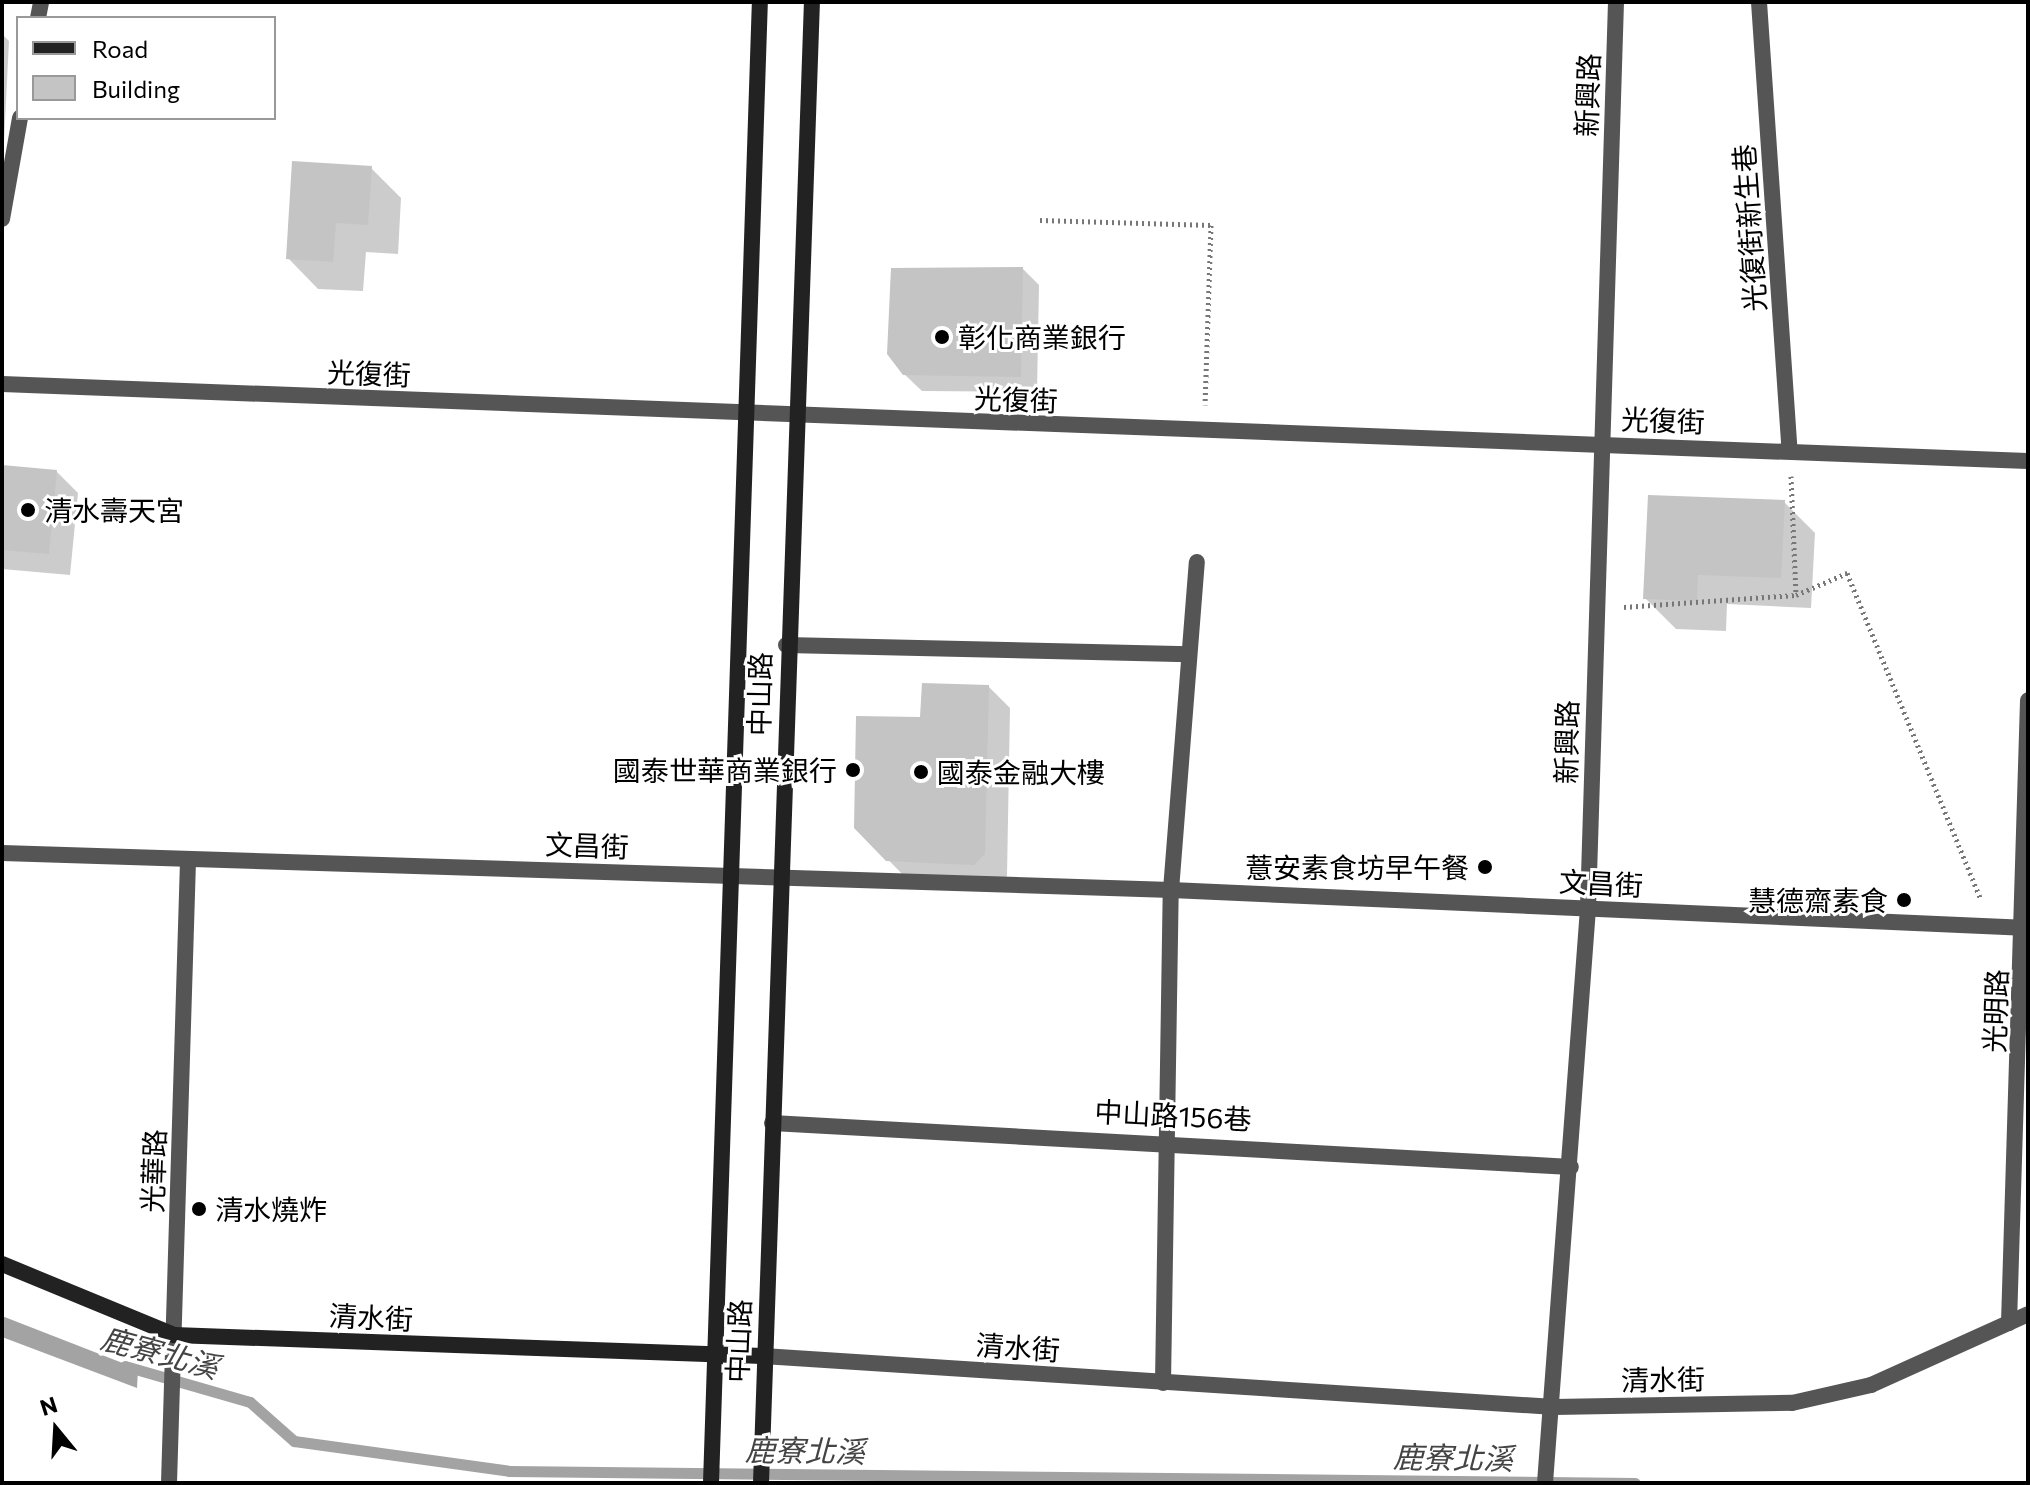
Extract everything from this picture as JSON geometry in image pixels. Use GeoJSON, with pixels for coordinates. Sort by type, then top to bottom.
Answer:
{"type":"FeatureCollection","features":[{"type":"Feature","properties":{"kind":"street","name":"中山路"},"geometry":{"type":"LineString","coordinates":[[711,1483],[760,2]]}},
{"type":"Feature","properties":{"kind":"street","name":"中山路"},"geometry":{"type":"LineString","coordinates":[[761,1483],[786,645],[812,2]]}},
{"type":"Feature","properties":{"kind":"street","name":"新興路"},"geometry":{"type":"LineString","coordinates":[[1545,1483],[1554,1407],[1588,908],[1616,2]]}},
{"type":"Feature","properties":{"kind":"street","name":"光復街新生巷"},"geometry":{"type":"LineString","coordinates":[[1759,2],[1790,451]]}},
{"type":"Feature","properties":{"kind":"street"},"geometry":{"type":"LineString","coordinates":[[2,219],[20,120]]}},
{"type":"Feature","properties":{"kind":"street","name":"光復街"},"geometry":{"type":"LineString","coordinates":[[2,384],[797,418],[2028,461]]}},
{"type":"Feature","properties":{"kind":"street"},"geometry":{"type":"LineString","coordinates":[[1163,1383],[1172,1140],[1171,890],[1197,562]]}},
{"type":"Feature","properties":{"kind":"street"},"geometry":{"type":"LineString","coordinates":[[786,645],[1189,654]]}},
{"type":"Feature","properties":{"kind":"street","name":"光明路"},"geometry":{"type":"LineString","coordinates":[[2009,1323],[2026,928],[2028,700]]}},
{"type":"Feature","properties":{"kind":"street","name":"文昌街"},"geometry":{"type":"LineString","coordinates":[[2,853],[1171,890],[2026,928]]}},
{"type":"Feature","properties":{"kind":"street","name":"光華路"},"geometry":{"type":"LineString","coordinates":[[169,1483],[188,861]]}},
{"type":"Feature","properties":{"kind":"street","name":"中山路156巷"},"geometry":{"type":"LineString","coordinates":[[772,1123],[1172,1140],[1571,1167]]}},
{"type":"Feature","properties":{"kind":"street","name":"清水街"},"geometry":{"type":"LineString","coordinates":[[2,1264],[174,1335],[714,1359],[763,1356],[1554,1407],[1792,1403],[1871,1385],[2028,1314]]}},
{"type":"Feature","properties":{"kind":"path"},"geometry":{"type":"LineString","coordinates":[[1040,220],[1211,225],[1204,431]]}},
{"type":"Feature","properties":{"kind":"path"},"geometry":{"type":"LineString","coordinates":[[1790,451],[1796,595]]}},
{"type":"Feature","properties":{"kind":"path"},"geometry":{"type":"LineString","coordinates":[[1596,608],[1796,595],[1847,573],[1992,927]]}},
{"type":"Feature","properties":{"kind":"shaded area"},"geometry":{"type":"Polygon","coordinates":[[[2,1316],[138,1369],[137,1388],[2,1337],[2,1316]]]}},
{"type":"Feature","properties":{"kind":"building"},"geometry":{"type":"Polygon","coordinates":[[[292,161],[372,166],[368,225],[336,223],[333,262],[286,259],[292,161]]]}},
{"type":"Feature","properties":{"kind":"building"},"geometry":{"type":"Polygon","coordinates":[[[1023,267],[1021,377],[903,375],[887,354],[891,268],[1023,267]]]}},
{"type":"Feature","properties":{"kind":"building","name":"清水壽天宮"},"geometry":{"type":"Polygon","coordinates":[[[2,465],[57,470],[49,554],[2,550],[2,465]]]}},
{"type":"Feature","properties":{"kind":"building"},"geometry":{"type":"Polygon","coordinates":[[[1648,495],[1785,500],[1781,578],[1698,575],[1697,601],[1643,599],[1648,495]]]}},
{"type":"Feature","properties":{"kind":"building","name":"國泰金融大樓"},"geometry":{"type":"Polygon","coordinates":[[[922,683],[989,685],[985,854],[974,865],[886,861],[854,828],[856,716],[920,717],[922,683]]]}},
{"type":"Feature","properties":{"kind":"waterway","name":"鹿寮北溪"},"geometry":{"type":"LineString","coordinates":[[125,1366],[250,1402],[294,1441],[509,1471],[1635,1483]]}},
{"type":"Feature","properties":{"kind":"place","name":"彰化商業銀行"},"geometry":{"type":"Point","coordinates":[942,337]}},
{"type":"Feature","properties":{"kind":"place","name":"清水壽天宮"},"geometry":{"type":"Point","coordinates":[28,510]}},
{"type":"Feature","properties":{"kind":"place","name":"國泰世華商業銀行"},"geometry":{"type":"Point","coordinates":[853,770]}},
{"type":"Feature","properties":{"kind":"place","name":"國泰金融大樓"},"geometry":{"type":"Point","coordinates":[921,772]}},
{"type":"Feature","properties":{"kind":"place","name":"薏安素食坊早午餐"},"geometry":{"type":"Point","coordinates":[1485,867]}},
{"type":"Feature","properties":{"kind":"place","name":"慧德齋素食"},"geometry":{"type":"Point","coordinates":[1904,900]}},
{"type":"Feature","properties":{"kind":"place","name":"清水燒炸"},"geometry":{"type":"Point","coordinates":[199,1209]}}]}
